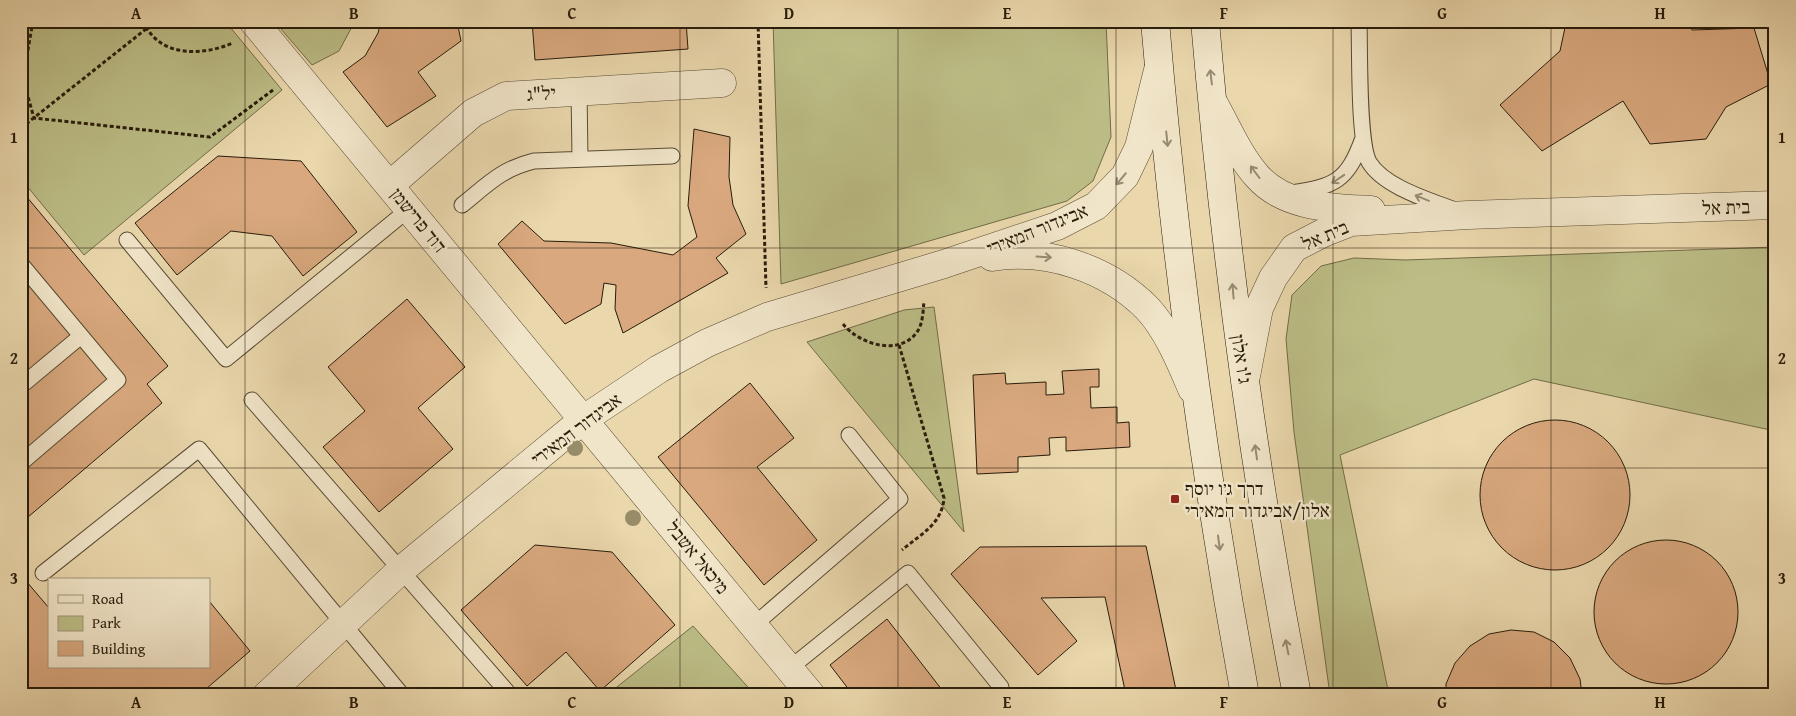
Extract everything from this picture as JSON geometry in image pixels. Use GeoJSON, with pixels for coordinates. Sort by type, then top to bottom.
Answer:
{"type":"FeatureCollection","features":[{"type":"Feature","properties":{"kind":"street"},"geometry":{"type":"LineString","coordinates":[[1155,21],[1185,321],[1226,590],[1245,695]]}},
{"type":"Feature","properties":{"kind":"street","name":"ג'ו אלון"},"geometry":{"type":"LineString","coordinates":[[1205,21],[1235,315],[1275,581],[1297,695]]}},
{"type":"Feature","properties":{"kind":"street","name":"דוד פרישמן"},"geometry":{"type":"LineString","coordinates":[[255,23],[584,419]]}},
{"type":"Feature","properties":{"kind":"street","name":"אביגדור המאירי"},"geometry":{"type":"LineString","coordinates":[[267,695],[400,571],[584,419],[659,369],[707,343],[767,316],[932,268],[1057,226],[1096,206],[1125,176],[1139,147],[1159,68]]}},
{"type":"Feature","properties":{"kind":"street","name":"יל\"ג"},"geometry":{"type":"LineString","coordinates":[[390,185],[473,113],[506,96],[580,90],[722,83]]}},
{"type":"Feature","properties":{"kind":"street","name":"בית אל"},"geometry":{"type":"LineString","coordinates":[[1214,104],[1257,177],[1282,194],[1319,207],[1468,215]]}},
{"type":"Feature","properties":{"kind":"street","name":"בית אל"},"geometry":{"type":"LineString","coordinates":[[1245,379],[1259,308],[1273,278],[1294,248],[1323,233],[1352,222],[1468,215],[1775,205]]}},
{"type":"Feature","properties":{"kind":"street","name":"אביגדור המאירי"},"geometry":{"type":"LineString","coordinates":[[932,268],[1004,255],[1051,256],[1108,277],[1148,309],[1176,352],[1197,400]]}},
{"type":"Feature","properties":{"kind":"street","name":"מיכאל אשבל"},"geometry":{"type":"LineString","coordinates":[[584,419],[811,695]]}},
{"type":"Feature","properties":{"kind":"lane"},"geometry":{"type":"LineString","coordinates":[[1358,21],[1363,138],[1369,162],[1390,181],[1418,196],[1468,215]]}},
{"type":"Feature","properties":{"kind":"lane"},"geometry":{"type":"LineString","coordinates":[[580,90],[580,159]]}},
{"type":"Feature","properties":{"kind":"lane"},"geometry":{"type":"LineString","coordinates":[[1282,194],[1323,188],[1344,175],[1356,156],[1363,138]]}},
{"type":"Feature","properties":{"kind":"lane"},"geometry":{"type":"LineString","coordinates":[[462,205],[503,171],[534,161],[672,156]]}},
{"type":"Feature","properties":{"kind":"lane"},"geometry":{"type":"LineString","coordinates":[[127,240],[226,359],[409,209]]}},
{"type":"Feature","properties":{"kind":"lane"},"geometry":{"type":"LineString","coordinates":[[21,264],[118,380],[21,463]]}},
{"type":"Feature","properties":{"kind":"lane"},"geometry":{"type":"LineString","coordinates":[[21,386],[81,336]]}},
{"type":"Feature","properties":{"kind":"lane"},"geometry":{"type":"LineString","coordinates":[[252,400],[510,695]]}},
{"type":"Feature","properties":{"kind":"lane"},"geometry":{"type":"LineString","coordinates":[[754,625],[900,499],[849,435]]}},
{"type":"Feature","properties":{"kind":"lane"},"geometry":{"type":"LineString","coordinates":[[43,573],[200,449],[402,695]]}},
{"type":"Feature","properties":{"kind":"lane"},"geometry":{"type":"LineString","coordinates":[[790,668],[908,573],[1001,687]]}},
{"type":"Feature","properties":{"kind":"path"},"geometry":{"type":"LineString","coordinates":[[33,21],[23,79],[34,118]]}},
{"type":"Feature","properties":{"kind":"path"},"geometry":{"type":"LineString","coordinates":[[143,21],[146,30],[166,47],[187,52],[213,51],[234,42],[255,23]]}},
{"type":"Feature","properties":{"kind":"path"},"geometry":{"type":"LineString","coordinates":[[758,21],[767,316]]}},
{"type":"Feature","properties":{"kind":"path"},"geometry":{"type":"LineString","coordinates":[[21,128],[146,30]]}},
{"type":"Feature","properties":{"kind":"path"},"geometry":{"type":"LineString","coordinates":[[34,118],[210,138],[296,72]]}},
{"type":"Feature","properties":{"kind":"path"},"geometry":{"type":"LineString","coordinates":[[825,298],[848,329],[883,346],[899,345],[916,333],[923,316],[924,300],[932,268]]}},
{"type":"Feature","properties":{"kind":"green space"},"geometry":{"type":"Polygon","coordinates":[[[21,21],[225,21],[282,90],[84,255],[21,179],[21,21]]]}},
{"type":"Feature","properties":{"kind":"green space"},"geometry":{"type":"Polygon","coordinates":[[[274,21],[355,21],[339,51],[312,65],[274,21]]]}},
{"type":"Feature","properties":{"kind":"green space"},"geometry":{"type":"Polygon","coordinates":[[[773,21],[1106,21],[1111,137],[1093,181],[1067,201],[781,284],[773,21]]]}},
{"type":"Feature","properties":{"kind":"green space"},"geometry":{"type":"Polygon","coordinates":[[[1775,247],[1775,431],[1534,379],[1340,455],[1389,695],[1330,695],[1294,432],[1286,339],[1292,295],[1321,266],[1354,258],[1405,260],[1775,247]]]}},
{"type":"Feature","properties":{"kind":"green space"},"geometry":{"type":"Polygon","coordinates":[[[934,307],[964,532],[807,342],[904,310],[934,307]]]}},
{"type":"Feature","properties":{"kind":"green space"},"geometry":{"type":"Polygon","coordinates":[[[693,626],[755,695],[607,695],[693,626]]]}},
{"type":"Feature","properties":{"kind":"building"},"geometry":{"type":"Polygon","coordinates":[[[381,21],[457,21],[461,41],[418,72],[436,96],[387,127],[343,72],[365,56],[378,33],[381,21]]]}},
{"type":"Feature","properties":{"kind":"building"},"geometry":{"type":"Polygon","coordinates":[[[532,21],[686,21],[688,49],[535,60],[532,21]]]}},
{"type":"Feature","properties":{"kind":"building"},"geometry":{"type":"Polygon","coordinates":[[[1569,21],[1686,21],[1692,30],[1754,28],[1771,84],[1726,107],[1706,139],[1650,144],[1623,101],[1542,151],[1500,105],[1560,51],[1566,23],[1569,21]]]}},
{"type":"Feature","properties":{"kind":"building"},"geometry":{"type":"Polygon","coordinates":[[[694,129],[730,137],[729,177],[733,205],[746,234],[716,258],[728,273],[623,333],[615,309],[616,285],[604,283],[601,304],[565,324],[498,244],[522,221],[544,241],[611,243],[673,255],[697,237],[688,206],[694,129]]]}},
{"type":"Feature","properties":{"kind":"building"},"geometry":{"type":"Polygon","coordinates":[[[218,156],[301,161],[357,232],[303,276],[272,236],[231,231],[177,275],[135,223],[218,156]]]}},
{"type":"Feature","properties":{"kind":"building"},"geometry":{"type":"Polygon","coordinates":[[[21,190],[168,366],[147,384],[162,403],[21,523],[21,190]]]}},
{"type":"Feature","properties":{"kind":"building"},"geometry":{"type":"Polygon","coordinates":[[[407,299],[465,367],[418,408],[453,449],[379,512],[323,447],[365,411],[328,367],[407,299]]]}},
{"type":"Feature","properties":{"kind":"building"},"geometry":{"type":"Polygon","coordinates":[[[1099,369],[1099,387],[1090,387],[1091,408],[1117,407],[1117,423],[1129,422],[1130,447],[1066,451],[1066,437],[1049,438],[1050,455],[1018,457],[1018,472],[977,474],[973,375],[1005,373],[1006,384],[1046,382],[1046,395],[1064,394],[1062,371],[1099,369]]]}},
{"type":"Feature","properties":{"kind":"building"},"geometry":{"type":"Polygon","coordinates":[[[750,383],[794,438],[757,467],[817,540],[764,585],[658,457],[750,383]]]}},
{"type":"Feature","properties":{"kind":"building"},"geometry":{"type":"Polygon","coordinates":[[[1555,420],[1584,426],[1608,442],[1624,466],[1630,495],[1624,524],[1608,548],[1584,564],[1555,570],[1526,564],[1502,548],[1486,524],[1480,495],[1486,466],[1502,442],[1526,426],[1555,420]]]}},
{"type":"Feature","properties":{"kind":"building"},"geometry":{"type":"Polygon","coordinates":[[[1666,540],[1693,546],[1706,552],[1717,561],[1726,572],[1732,585],[1738,612],[1732,639],[1726,652],[1717,663],[1706,672],[1693,678],[1666,684],[1639,678],[1626,672],[1615,663],[1606,652],[1600,639],[1594,612],[1600,585],[1606,572],[1615,561],[1626,552],[1639,546],[1666,540]]]}},
{"type":"Feature","properties":{"kind":"building"},"geometry":{"type":"Polygon","coordinates":[[[535,545],[612,552],[675,625],[600,691],[566,652],[527,686],[461,610],[535,545]]]}},
{"type":"Feature","properties":{"kind":"building"},"geometry":{"type":"Polygon","coordinates":[[[1146,546],[1177,695],[1126,695],[1105,597],[1041,598],[1077,641],[1038,675],[951,574],[980,547],[1146,546]]]}},
{"type":"Feature","properties":{"kind":"building"},"geometry":{"type":"Polygon","coordinates":[[[21,575],[48,607],[48,668],[210,668],[210,602],[250,651],[199,695],[21,695],[21,575]]]}},
{"type":"Feature","properties":{"kind":"building"},"geometry":{"type":"Polygon","coordinates":[[[887,619],[946,695],[853,695],[830,665],[887,619]]]}},
{"type":"Feature","properties":{"kind":"building"},"geometry":{"type":"Polygon","coordinates":[[[1511,630],[1534,632],[1554,642],[1570,658],[1580,679],[1582,695],[1446,695],[1446,684],[1455,663],[1470,646],[1489,634],[1511,630]]]}},
{"type":"Feature","properties":{"kind":"place","name":"דרך ג׳ו יוסף אלון/אביגדור המאירי"},"geometry":{"type":"Point","coordinates":[1175,499]}}]}
